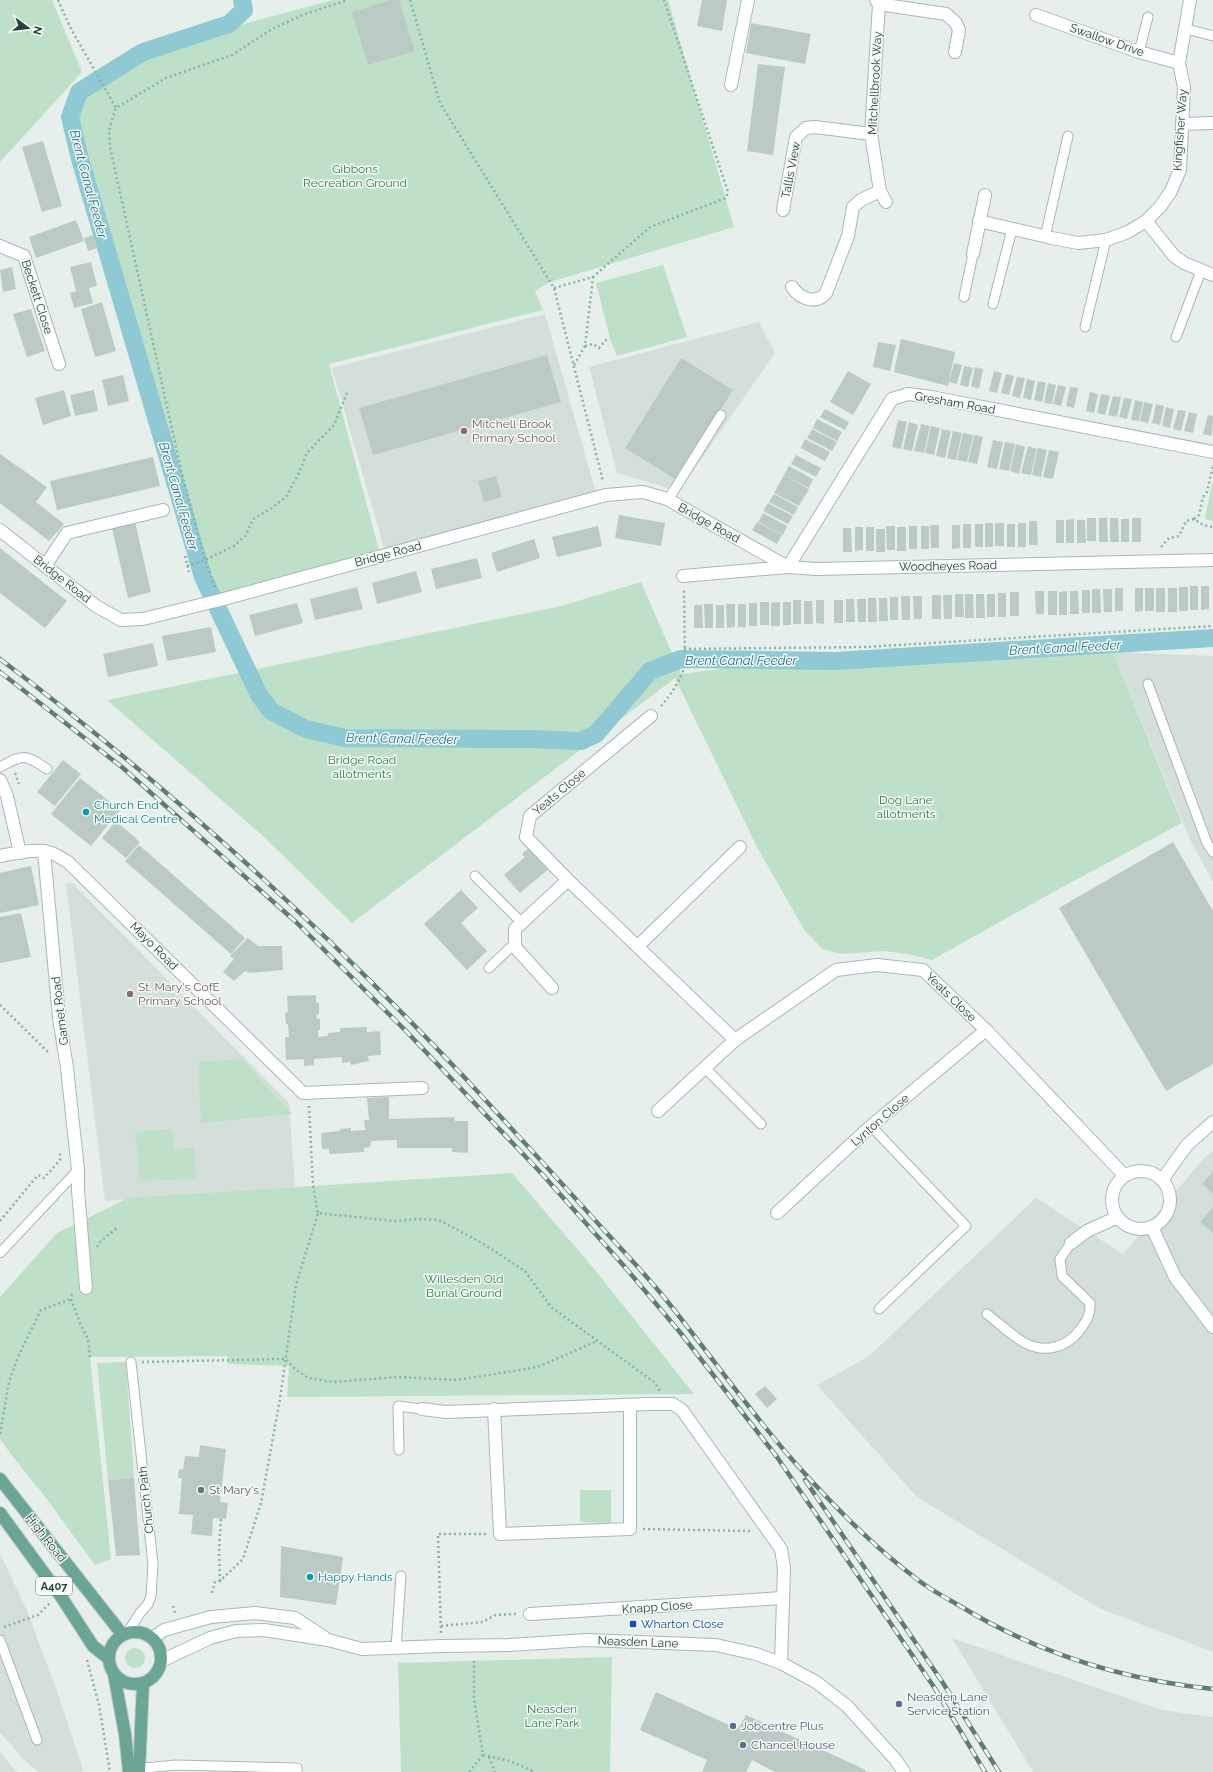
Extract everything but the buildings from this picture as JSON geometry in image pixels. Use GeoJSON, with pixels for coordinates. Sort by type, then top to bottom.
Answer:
{"type":"FeatureCollection","features":[{"type":"Feature","properties":{"kind":"main road","name":"High Road"},"geometry":{"type":"LineString","coordinates":[[0,1479],[125,1633]]}},
{"type":"Feature","properties":{"kind":"main road","name":"High Road"},"geometry":{"type":"LineString","coordinates":[[0,1514],[60,1595],[93,1646],[108,1658]]}},
{"type":"Feature","properties":{"kind":"main road"},"geometry":{"type":"LineString","coordinates":[[114,1674],[124,1682],[130,1684],[143,1683],[155,1675],[161,1661],[161,1652],[158,1644],[153,1638],[141,1632],[125,1633],[112,1644],[108,1658],[114,1674],[125,1734],[134,1770]]}},
{"type":"Feature","properties":{"kind":"main road"},"geometry":{"type":"LineString","coordinates":[[134,1770],[143,1683]]}},
{"type":"Feature","properties":{"kind":"street"},"geometry":{"type":"LineString","coordinates":[[731,85],[748,0]]}},
{"type":"Feature","properties":{"kind":"street","name":"Kingfisher Way"},"geometry":{"type":"LineString","coordinates":[[979,221],[1045,237],[1078,243],[1106,240],[1128,232],[1146,221],[1160,207],[1171,191],[1180,170],[1184,87],[1179,63],[1190,0]]}},
{"type":"Feature","properties":{"kind":"street"},"geometry":{"type":"LineString","coordinates":[[877,2],[946,14],[956,23],[959,30],[955,52]]}},
{"type":"Feature","properties":{"kind":"street","name":"Mitchellbrook Way"},"geometry":{"type":"LineString","coordinates":[[877,2],[871,134],[880,191],[886,202]]}},
{"type":"Feature","properties":{"kind":"street","name":"Swallow Drive"},"geometry":{"type":"LineString","coordinates":[[1036,15],[1139,52],[1179,63]]}},
{"type":"Feature","properties":{"kind":"street"},"geometry":{"type":"LineString","coordinates":[[1182,124],[1213,123]]}},
{"type":"Feature","properties":{"kind":"street","name":"Tallis View"},"geometry":{"type":"LineString","coordinates":[[783,210],[796,137],[806,128],[815,127],[871,134]]}},
{"type":"Feature","properties":{"kind":"street"},"geometry":{"type":"LineString","coordinates":[[792,287],[797,294],[805,299],[819,299],[823,297],[826,293],[848,236],[853,207],[861,200],[880,191]]}},
{"type":"Feature","properties":{"kind":"street"},"geometry":{"type":"LineString","coordinates":[[973,254],[985,195]]}},
{"type":"Feature","properties":{"kind":"street"},"geometry":{"type":"LineString","coordinates":[[1146,221],[1174,256],[1184,263],[1213,275]]}},
{"type":"Feature","properties":{"kind":"street","name":"Beckett Close"},"geometry":{"type":"LineString","coordinates":[[0,246],[24,256],[59,364]]}},
{"type":"Feature","properties":{"kind":"street","name":"Gresham Road"},"geometry":{"type":"LineString","coordinates":[[788,567],[892,399],[908,394],[931,397],[1213,452]]}},
{"type":"Feature","properties":{"kind":"street","name":"Bridge Road"},"geometry":{"type":"LineString","coordinates":[[0,530],[96,606],[121,620],[143,619],[220,600],[606,495],[643,492],[668,500],[788,567]]}},
{"type":"Feature","properties":{"kind":"street"},"geometry":{"type":"LineString","coordinates":[[45,566],[67,533],[163,510]]}},
{"type":"Feature","properties":{"kind":"street","name":"Woodheyes Road"},"geometry":{"type":"LineString","coordinates":[[683,576],[788,567],[816,569],[1213,560]]}},
{"type":"Feature","properties":{"kind":"street","name":"Yeats Close"},"geometry":{"type":"LineString","coordinates":[[651,716],[530,816],[526,837],[568,880],[735,1040]]}},
{"type":"Feature","properties":{"kind":"street"},"geometry":{"type":"LineString","coordinates":[[0,780],[7,796],[20,853]]}},
{"type":"Feature","properties":{"kind":"street"},"geometry":{"type":"LineString","coordinates":[[638,946],[740,848]]}},
{"type":"Feature","properties":{"kind":"street","name":"Mayo Road"},"geometry":{"type":"LineString","coordinates":[[0,856],[44,851],[54,854],[68,862],[303,1093],[308,1093]]}},
{"type":"Feature","properties":{"kind":"street","name":"Garnet Road"},"geometry":{"type":"LineString","coordinates":[[44,851],[60,1018],[78,1170],[78,1190],[86,1288]]}},
{"type":"Feature","properties":{"kind":"street"},"geometry":{"type":"LineString","coordinates":[[552,988],[515,946],[515,929],[568,880]]}},
{"type":"Feature","properties":{"kind":"street","name":"Yeats Close"},"geometry":{"type":"LineString","coordinates":[[658,1111],[735,1040],[836,970],[877,965],[923,970],[986,1030],[1124,1175]]}},
{"type":"Feature","properties":{"kind":"street","name":"Lynton Close"},"geometry":{"type":"LineString","coordinates":[[777,1213],[871,1126],[986,1030]]}},
{"type":"Feature","properties":{"kind":"street"},"geometry":{"type":"LineString","coordinates":[[308,1093],[422,1088]]}},
{"type":"Feature","properties":{"kind":"street"},"geometry":{"type":"LineString","coordinates":[[1162,1180],[1187,1145],[1213,1122]]}},
{"type":"Feature","properties":{"kind":"street"},"geometry":{"type":"LineString","coordinates":[[1137,1170],[1152,1173],[1162,1180],[1167,1188],[1170,1201],[1167,1211],[1162,1219],[1152,1227],[1137,1228],[1127,1225],[1118,1217],[1113,1208],[1112,1198],[1117,1184],[1124,1175],[1137,1170]]}},
{"type":"Feature","properties":{"kind":"street"},"geometry":{"type":"LineString","coordinates":[[1070,1243],[1087,1231],[1118,1217]]}},
{"type":"Feature","properties":{"kind":"street"},"geometry":{"type":"LineString","coordinates":[[1152,1227],[1175,1277],[1213,1327]]}},
{"type":"Feature","properties":{"kind":"street"},"geometry":{"type":"LineString","coordinates":[[494,1410],[500,1534],[630,1529],[630,1404]]}},
{"type":"Feature","properties":{"kind":"street"},"geometry":{"type":"LineString","coordinates":[[422,1409],[446,1412],[630,1404],[673,1404],[682,1410],[782,1549],[784,1568],[781,1663]]}},
{"type":"Feature","properties":{"kind":"street","name":"Knapp Close"},"geometry":{"type":"LineString","coordinates":[[530,1614],[783,1598]]}},
{"type":"Feature","properties":{"kind":"street","name":"Neasden Lane"},"geometry":{"type":"LineString","coordinates":[[153,1638],[164,1630],[211,1617],[254,1612],[295,1618],[328,1640]]}},
{"type":"Feature","properties":{"kind":"street","name":"Neasden Lane"},"geometry":{"type":"LineString","coordinates":[[161,1661],[210,1638],[236,1631],[264,1630],[328,1640],[362,1649],[510,1645],[586,1640],[716,1645],[756,1654],[781,1663],[816,1682],[847,1706],[895,1759],[904,1772]]}},
{"type":"Feature","properties":{"kind":"lane"},"geometry":{"type":"LineString","coordinates":[[1139,52],[1148,17]]}},
{"type":"Feature","properties":{"kind":"lane"},"geometry":{"type":"LineString","coordinates":[[1186,29],[1213,36]]}},
{"type":"Feature","properties":{"kind":"lane"},"geometry":{"type":"LineString","coordinates":[[1045,237],[1068,136]]}},
{"type":"Feature","properties":{"kind":"lane"},"geometry":{"type":"LineString","coordinates":[[993,304],[1012,229]]}},
{"type":"Feature","properties":{"kind":"lane"},"geometry":{"type":"LineString","coordinates":[[1085,326],[1106,240]]}},
{"type":"Feature","properties":{"kind":"lane"},"geometry":{"type":"LineString","coordinates":[[964,296],[973,254]]}},
{"type":"Feature","properties":{"kind":"lane"},"geometry":{"type":"LineString","coordinates":[[1176,337],[1201,270]]}},
{"type":"Feature","properties":{"kind":"lane"},"geometry":{"type":"LineString","coordinates":[[668,500],[721,415]]}},
{"type":"Feature","properties":{"kind":"lane"},"geometry":{"type":"LineString","coordinates":[[1148,684],[1207,843],[1213,852]]}},
{"type":"Feature","properties":{"kind":"lane"},"geometry":{"type":"LineString","coordinates":[[0,767],[22,758],[29,757],[47,769]]}},
{"type":"Feature","properties":{"kind":"lane"},"geometry":{"type":"LineString","coordinates":[[475,876],[522,923]]}},
{"type":"Feature","properties":{"kind":"lane"},"geometry":{"type":"LineString","coordinates":[[489,968],[515,943]]}},
{"type":"Feature","properties":{"kind":"lane"},"geometry":{"type":"LineString","coordinates":[[704,1068],[761,1124]]}},
{"type":"Feature","properties":{"kind":"lane"},"geometry":{"type":"LineString","coordinates":[[871,1126],[966,1226],[879,1309]]}},
{"type":"Feature","properties":{"kind":"lane"},"geometry":{"type":"LineString","coordinates":[[0,1253],[78,1170]]}},
{"type":"Feature","properties":{"kind":"lane"},"geometry":{"type":"LineString","coordinates":[[987,1314],[1027,1344],[1042,1348],[1054,1348],[1064,1344],[1076,1334],[1086,1321],[1090,1310],[1090,1303],[1062,1276],[1060,1259],[1070,1243]]}},
{"type":"Feature","properties":{"kind":"lane","name":"Church Path"},"geometry":{"type":"LineString","coordinates":[[125,1633],[148,1604],[151,1596],[153,1564],[131,1362]]}},
{"type":"Feature","properties":{"kind":"lane"},"geometry":{"type":"LineString","coordinates":[[399,1450],[398,1406],[422,1409]]}},
{"type":"Feature","properties":{"kind":"lane"},"geometry":{"type":"LineString","coordinates":[[396,1648],[401,1576]]}},
{"type":"Feature","properties":{"kind":"lane"},"geometry":{"type":"LineString","coordinates":[[0,1640],[37,1740]]}},
{"type":"Feature","properties":{"kind":"lane"},"geometry":{"type":"LineString","coordinates":[[134,1770],[183,1765],[296,1768],[297,1772]]}},
{"type":"Feature","properties":{"kind":"path"},"geometry":{"type":"LineString","coordinates":[[58,0],[70,26],[109,93],[116,108]]}},
{"type":"Feature","properties":{"kind":"path"},"geometry":{"type":"LineString","coordinates":[[220,600],[205,560],[181,470],[110,147],[109,130],[116,108],[166,78],[232,55],[272,29],[306,14],[348,0]]}},
{"type":"Feature","properties":{"kind":"path"},"geometry":{"type":"LineString","coordinates":[[410,0],[440,103],[554,288],[606,495]]}},
{"type":"Feature","properties":{"kind":"path"},"geometry":{"type":"LineString","coordinates":[[554,288],[593,277],[650,227],[726,198],[728,192],[664,0]]}},
{"type":"Feature","properties":{"kind":"path"},"geometry":{"type":"LineString","coordinates":[[573,365],[585,346],[593,277]]}},
{"type":"Feature","properties":{"kind":"path"},"geometry":{"type":"LineString","coordinates":[[585,346],[594,344],[599,348],[606,340],[610,338]]}},
{"type":"Feature","properties":{"kind":"path"},"geometry":{"type":"LineString","coordinates":[[188,566],[205,560],[234,546],[246,535],[252,519],[272,508],[286,497],[299,473],[307,453],[334,425],[347,393]]}},
{"type":"Feature","properties":{"kind":"path"},"geometry":{"type":"LineString","coordinates":[[1160,561],[1160,547],[1169,538],[1179,536],[1186,521],[1194,519],[1199,515],[1203,497],[1207,492],[1213,463]]}},
{"type":"Feature","properties":{"kind":"path"},"geometry":{"type":"LineString","coordinates":[[1194,519],[1203,525],[1213,526]]}},
{"type":"Feature","properties":{"kind":"path"},"geometry":{"type":"LineString","coordinates":[[185,556],[189,572]]}},
{"type":"Feature","properties":{"kind":"path"},"geometry":{"type":"LineString","coordinates":[[651,716],[668,698],[685,665],[685,611],[683,576]]}},
{"type":"Feature","properties":{"kind":"path"},"geometry":{"type":"LineString","coordinates":[[684,649],[866,647],[1213,626]]}},
{"type":"Feature","properties":{"kind":"path"},"geometry":{"type":"LineString","coordinates":[[0,1005],[55,1058]]}},
{"type":"Feature","properties":{"kind":"path"},"geometry":{"type":"LineString","coordinates":[[212,1593],[215,1582],[220,1581],[243,1559],[261,1503],[280,1399],[296,1285],[318,1213],[313,1186],[308,1093]]}},
{"type":"Feature","properties":{"kind":"path"},"geometry":{"type":"LineString","coordinates":[[0,1221],[38,1175],[44,1178],[60,1160],[60,1145]]}},
{"type":"Feature","properties":{"kind":"path"},"geometry":{"type":"LineString","coordinates":[[318,1213],[394,1221],[418,1219],[439,1220],[482,1243],[525,1271],[550,1307],[654,1382],[660,1391],[673,1404]]}},
{"type":"Feature","properties":{"kind":"path"},"geometry":{"type":"LineString","coordinates":[[0,1434],[9,1382],[18,1357],[41,1310],[70,1299]]}},
{"type":"Feature","properties":{"kind":"path"},"geometry":{"type":"LineString","coordinates":[[131,1362],[286,1359],[294,1368],[308,1378],[333,1382],[398,1377],[457,1380],[538,1367],[597,1341]]}},
{"type":"Feature","properties":{"kind":"path"},"geometry":{"type":"LineString","coordinates":[[220,1581],[219,1552],[221,1519]]}},
{"type":"Feature","properties":{"kind":"path"},"geometry":{"type":"LineString","coordinates":[[630,1529],[769,1531]]}},
{"type":"Feature","properties":{"kind":"path"},"geometry":{"type":"LineString","coordinates":[[442,1646],[438,1534],[500,1534]]}},
{"type":"Feature","properties":{"kind":"path"},"geometry":{"type":"LineString","coordinates":[[0,1629],[38,1616],[51,1602]]}},
{"type":"Feature","properties":{"kind":"path"},"geometry":{"type":"LineString","coordinates":[[441,1626],[483,1622],[495,1615],[530,1614]]}},
{"type":"Feature","properties":{"kind":"path"},"geometry":{"type":"LineString","coordinates":[[469,1772],[483,1755],[474,1699],[474,1658]]}},
{"type":"Feature","properties":{"kind":"path"},"geometry":{"type":"LineString","coordinates":[[91,1677],[99,1704],[110,1772]]}},
{"type":"Feature","properties":{"kind":"path"},"geometry":{"type":"LineString","coordinates":[[483,1755],[510,1761],[535,1772]]}},
{"type":"Feature","properties":{"kind":"path"},"geometry":{"type":"LineString","coordinates":[[489,1756],[495,1772]]}},
{"type":"Feature","properties":{"kind":"shaded area","name":"Mitchell Brook Primary School"},"geometry":{"type":"Polygon","coordinates":[[[545,314],[596,493],[384,548],[332,368],[545,314]]]}},
{"type":"Feature","properties":{"kind":"shaded area"},"geometry":{"type":"Polygon","coordinates":[[[759,322],[775,353],[679,491],[617,473],[589,367],[759,322]]]}},
{"type":"Feature","properties":{"kind":"shaded area"},"geometry":{"type":"Polygon","coordinates":[[[1113,652],[1213,656],[1213,882],[1191,842],[1113,652]]]}},
{"type":"Feature","properties":{"kind":"shaded area","name":"St. Mary's CofE Primary School"},"geometry":{"type":"Polygon","coordinates":[[[72,883],[289,1103],[295,1187],[105,1201],[66,884],[72,883]]]}},
{"type":"Feature","properties":{"kind":"shaded area"},"geometry":{"type":"Polygon","coordinates":[[[1213,1151],[1213,1652],[1099,1608],[917,1497],[817,1385],[868,1357],[1036,1198],[1123,1254],[1204,1158],[1213,1151]]]}},
{"type":"Feature","properties":{"kind":"shaded area"},"geometry":{"type":"Polygon","coordinates":[[[0,1554],[26,1608],[58,1694],[83,1770],[81,1772],[39,1772],[24,1760],[0,1732],[0,1554]]]}},
{"type":"Feature","properties":{"kind":"shaded area"},"geometry":{"type":"Polygon","coordinates":[[[952,1638],[1162,1710],[1213,1717],[1213,1772],[1033,1772],[952,1638]]]}},
{"type":"Feature","properties":{"kind":"shaded area"},"geometry":{"type":"Polygon","coordinates":[[[0,1752],[17,1772],[0,1772],[0,1752]]]}},
{"type":"Feature","properties":{"kind":"green space"},"geometry":{"type":"Polygon","coordinates":[[[0,0],[52,0],[82,72],[0,162],[0,0]]]}},
{"type":"Feature","properties":{"kind":"green space","name":"Gibbons Recreation Ground"},"geometry":{"type":"Polygon","coordinates":[[[333,0],[668,0],[734,227],[550,282],[535,291],[543,310],[329,364],[379,550],[209,597],[197,575],[63,115],[89,92],[145,55],[254,21],[333,0]]]}},
{"type":"Feature","properties":{"kind":"green space"},"geometry":{"type":"Polygon","coordinates":[[[663,265],[687,337],[617,356],[610,339],[596,283],[663,265]]]}},
{"type":"Feature","properties":{"kind":"green space"},"geometry":{"type":"Polygon","coordinates":[[[1213,483],[1213,521],[1205,519],[1213,483]]]}},
{"type":"Feature","properties":{"kind":"green space"},"geometry":{"type":"Polygon","coordinates":[[[641,582],[681,674],[752,665],[822,666],[1113,652],[1182,823],[1055,891],[932,960],[885,951],[841,954],[823,949],[805,931],[757,847],[675,678],[352,923],[263,836],[107,700],[561,606],[641,582]]]}},
{"type":"Feature","properties":{"kind":"green space"},"geometry":{"type":"Polygon","coordinates":[[[242,1059],[292,1114],[201,1123],[198,1062],[242,1059]]]}},
{"type":"Feature","properties":{"kind":"green space"},"geometry":{"type":"Polygon","coordinates":[[[172,1129],[174,1149],[194,1148],[196,1179],[140,1181],[135,1132],[172,1129]]]}},
{"type":"Feature","properties":{"kind":"green space","name":"Willesden Old Burial Ground"},"geometry":{"type":"Polygon","coordinates":[[[512,1173],[595,1270],[694,1394],[287,1397],[289,1366],[228,1364],[228,1356],[90,1357],[111,1559],[95,1565],[43,1494],[0,1439],[0,1297],[57,1233],[128,1198],[512,1173]]]}},
{"type":"Feature","properties":{"kind":"green space"},"geometry":{"type":"Polygon","coordinates":[[[126,1362],[134,1478],[108,1480],[97,1363],[126,1362]]]}},
{"type":"Feature","properties":{"kind":"green space"},"geometry":{"type":"Polygon","coordinates":[[[580,1490],[611,1490],[611,1523],[580,1522],[580,1490]]]}},
{"type":"Feature","properties":{"kind":"green space"},"geometry":{"type":"Polygon","coordinates":[[[135,1648],[142,1651],[145,1658],[142,1665],[135,1668],[128,1665],[125,1658],[128,1651],[135,1648]]]}},
{"type":"Feature","properties":{"kind":"green space","name":"Neasden Lane Park"},"geometry":{"type":"Polygon","coordinates":[[[612,1657],[610,1772],[401,1772],[398,1663],[612,1657]]]}},
{"type":"Feature","properties":{"kind":"waterway","name":"Brent Canal Feeder"},"geometry":{"type":"LineString","coordinates":[[242,0],[244,10],[229,24],[143,52],[79,92],[70,117],[80,159],[203,577],[259,695],[271,711],[306,729],[345,738],[529,739],[581,741],[596,734],[650,671],[681,659],[835,661],[1213,638]]}},
{"type":"Feature","properties":{"kind":"railway"},"geometry":{"type":"LineString","coordinates":[[0,659],[62,706],[183,807],[242,859],[300,913],[412,1023],[466,1079],[663,1296],[789,1456],[835,1506],[883,1552],[918,1580],[939,1594],[989,1623],[1050,1651],[1082,1662],[1147,1679],[1213,1689]]}},
{"type":"Feature","properties":{"kind":"railway"},"geometry":{"type":"LineString","coordinates":[[0,672],[123,768],[296,922],[405,1030],[542,1174],[624,1266],[679,1331],[777,1457],[934,1687],[985,1772]]}},
{"type":"Feature","properties":{"kind":"railway"},"geometry":{"type":"LineString","coordinates":[[805,1480],[943,1683],[999,1772]]}},
{"type":"Feature","properties":{"kind":"place","name":"Mitchell Brook Primary School"},"geometry":{"type":"Point","coordinates":[464,431]}},
{"type":"Feature","properties":{"kind":"place","name":"Church End Medical Centre"},"geometry":{"type":"Point","coordinates":[86,812]}},
{"type":"Feature","properties":{"kind":"place","name":"St. Mary's CofE Primary School"},"geometry":{"type":"Point","coordinates":[130,994]}},
{"type":"Feature","properties":{"kind":"place","name":"St Mary's"},"geometry":{"type":"Point","coordinates":[201,1490]}},
{"type":"Feature","properties":{"kind":"place","name":"Happy Hands"},"geometry":{"type":"Point","coordinates":[310,1577]}},
{"type":"Feature","properties":{"kind":"place","name":"Wharton Close"},"geometry":{"type":"Point","coordinates":[633,1624]}},
{"type":"Feature","properties":{"kind":"place","name":"Neasden Lane Service Station"},"geometry":{"type":"Point","coordinates":[899,1704]}},
{"type":"Feature","properties":{"kind":"place","name":"Jobcentre Plus"},"geometry":{"type":"Point","coordinates":[733,1726]}},
{"type":"Feature","properties":{"kind":"place","name":"Chancel House"},"geometry":{"type":"Point","coordinates":[743,1745]}},
{"type":"Feature","properties":{"kind":"park label","name":"Bridge Road allotments"},"geometry":{"type":"Point","coordinates":[362,767]}},
{"type":"Feature","properties":{"kind":"park label","name":"Dog Lane allotments"},"geometry":{"type":"Point","coordinates":[906,807]}}]}
